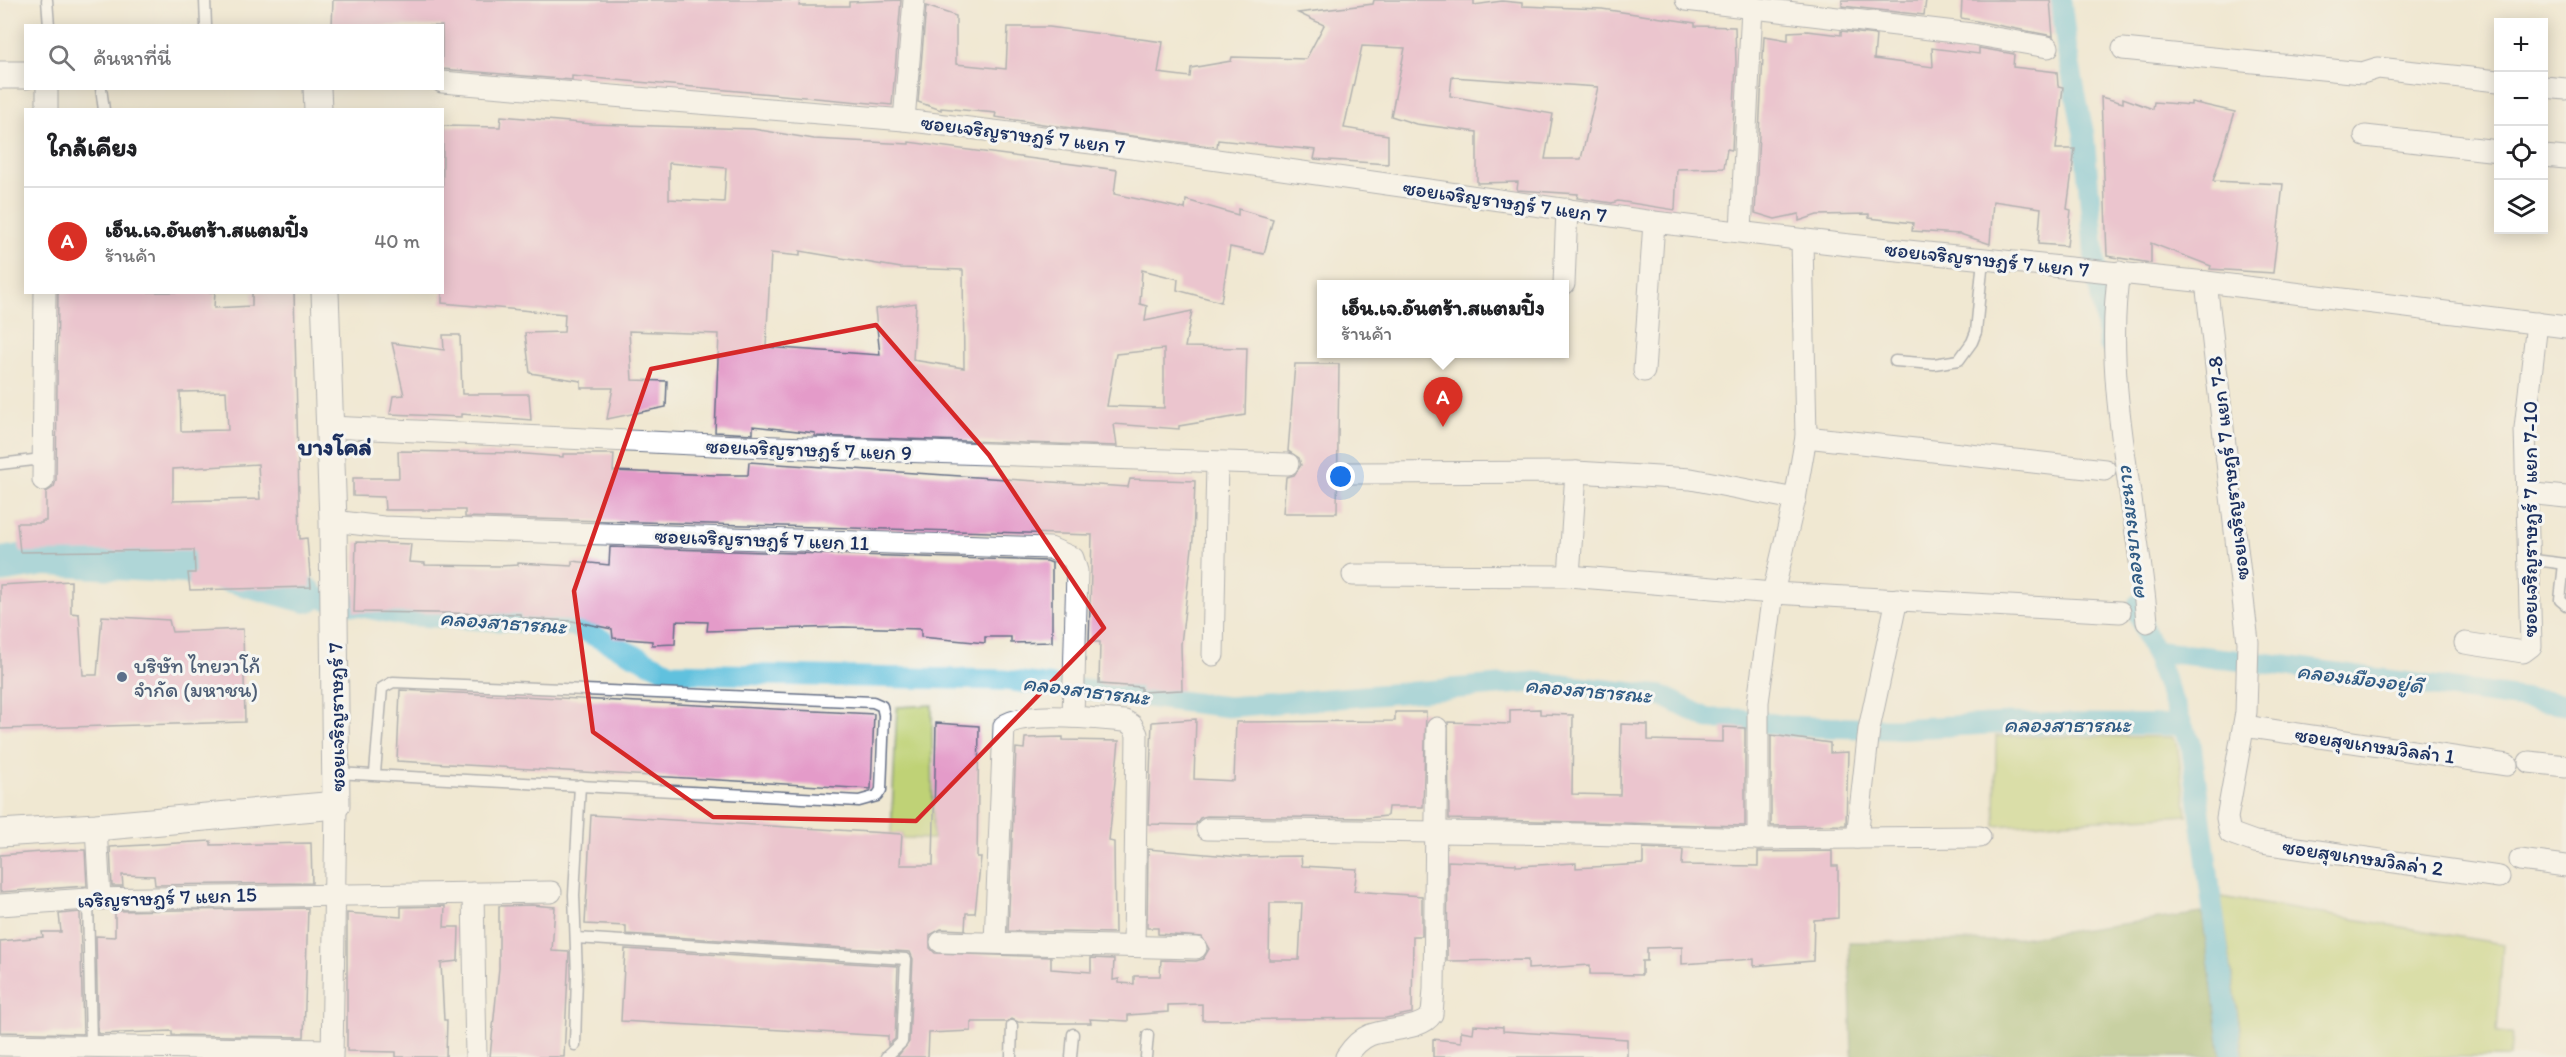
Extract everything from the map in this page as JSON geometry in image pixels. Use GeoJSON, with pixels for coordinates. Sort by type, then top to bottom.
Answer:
{"type":"FeatureCollection","features":[{"type":"Feature","properties":{"kind":"street"},"geometry":{"type":"LineString","coordinates":[[904,120],[914,0]]}},
{"type":"Feature","properties":{"kind":"street"},"geometry":{"type":"LineString","coordinates":[[1686,0],[1739,4],[2048,47]]}},
{"type":"Feature","properties":{"kind":"street"},"geometry":{"type":"LineString","coordinates":[[1739,4],[1741,231]]}},
{"type":"Feature","properties":{"kind":"street"},"geometry":{"type":"LineString","coordinates":[[2123,49],[2362,73],[2378,68],[2494,80]]}},
{"type":"Feature","properties":{"kind":"street"},"geometry":{"type":"LineString","coordinates":[[0,75],[24,75]]}},
{"type":"Feature","properties":{"kind":"street","name":"ซอยเจริญราษฎร์ 7 แยก 7"},"geometry":{"type":"LineString","coordinates":[[444,82],[904,120],[1140,149],[1654,222],[1802,240],[2206,282],[2566,327]]}},
{"type":"Feature","properties":{"kind":"street"},"geometry":{"type":"LineString","coordinates":[[2548,87],[2566,89]]}},
{"type":"Feature","properties":{"kind":"street"},"geometry":{"type":"LineString","coordinates":[[47,90],[47,108]]}},
{"type":"Feature","properties":{"kind":"street"},"geometry":{"type":"LineString","coordinates":[[317,90],[318,108]]}},
{"type":"Feature","properties":{"kind":"street"},"geometry":{"type":"LineString","coordinates":[[2365,136],[2494,150]]}},
{"type":"Feature","properties":{"kind":"street"},"geometry":{"type":"LineString","coordinates":[[2548,156],[2566,158]]}},
{"type":"Feature","properties":{"kind":"street"},"geometry":{"type":"LineString","coordinates":[[1564,280],[1567,209]]}},
{"type":"Feature","properties":{"kind":"street"},"geometry":{"type":"LineString","coordinates":[[1644,371],[1654,222]]}},
{"type":"Feature","properties":{"kind":"street"},"geometry":{"type":"LineString","coordinates":[[1758,839],[1758,702],[1773,593],[1796,499],[1806,437],[1802,240]]}},
{"type":"Feature","properties":{"kind":"street"},"geometry":{"type":"LineString","coordinates":[[2116,272],[2114,306],[2119,406],[2143,570],[2147,622]]}},
{"type":"Feature","properties":{"kind":"street","name":"ซอยเจริญราษฎร์ 7 แยก 7-8"},"geometry":{"type":"LineString","coordinates":[[2206,282],[2247,665],[2244,726],[2227,818],[2230,833]]}},
{"type":"Feature","properties":{"kind":"street"},"geometry":{"type":"LineString","coordinates":[[43,480],[45,294]]}},
{"type":"Feature","properties":{"kind":"street","name":"ซอยเจริญราษฎร์ 7"},"geometry":{"type":"LineString","coordinates":[[0,833],[96,828],[336,805],[335,598],[325,294]]}},
{"type":"Feature","properties":{"kind":"street","name":"ซอยเจริญราษฎร์ 7 แยก 7-10"},"geometry":{"type":"LineString","coordinates":[[2465,643],[2523,652],[2531,646],[2525,428],[2537,323]]}},
{"type":"Feature","properties":{"kind":"street","name":"ซอยเจริญราษฎร์ 7 แยก 9"},"geometry":{"type":"LineString","coordinates":[[330,427],[703,445],[1288,464]]}},
{"type":"Feature","properties":{"kind":"street"},"geometry":{"type":"LineString","coordinates":[[1806,437],[2105,470]]}},
{"type":"Feature","properties":{"kind":"street"},"geometry":{"type":"LineString","coordinates":[[1213,655],[1217,463]]}},
{"type":"Feature","properties":{"kind":"street"},"geometry":{"type":"LineString","coordinates":[[1349,473],[1576,472],[1691,479],[1796,499]]}},
{"type":"Feature","properties":{"kind":"street"},"geometry":{"type":"LineString","coordinates":[[1569,576],[1576,472]]}},
{"type":"Feature","properties":{"kind":"street"},"geometry":{"type":"LineString","coordinates":[[2526,493],[2566,497]]}},
{"type":"Feature","properties":{"kind":"street","name":"ซอยเจริญราษฎร์ 7 แยก 11"},"geometry":{"type":"LineString","coordinates":[[333,520],[382,527],[1050,548],[1073,558],[1077,571],[1073,711]]}},
{"type":"Feature","properties":{"kind":"street"},"geometry":{"type":"LineString","coordinates":[[1353,575],[1569,576],[1773,593],[2120,612]]}},
{"type":"Feature","properties":{"kind":"street"},"geometry":{"type":"LineString","coordinates":[[1857,838],[1869,729],[1897,598]]}},
{"type":"Feature","properties":{"kind":"street"},"geometry":{"type":"LineString","coordinates":[[995,942],[1004,726],[1016,718],[1073,711],[1125,721],[1132,725],[1137,734],[1134,946]]}},
{"type":"Feature","properties":{"kind":"street","name":"ซอยสุขเกษมวิลล่า 1"},"geometry":{"type":"LineString","coordinates":[[2244,726],[2507,765]]}},
{"type":"Feature","properties":{"kind":"street"},"geometry":{"type":"LineString","coordinates":[[1346,1057],[1362,1040],[1371,1035],[1422,1023],[1432,1014],[1437,833],[1437,728]]}},
{"type":"Feature","properties":{"kind":"street"},"geometry":{"type":"LineString","coordinates":[[2529,762],[2566,766]]}},
{"type":"Feature","properties":{"kind":"street"},"geometry":{"type":"LineString","coordinates":[[0,1045],[332,1053],[336,805]]}},
{"type":"Feature","properties":{"kind":"street"},"geometry":{"type":"LineString","coordinates":[[94,899],[96,828]]}},
{"type":"Feature","properties":{"kind":"street"},"geometry":{"type":"LineString","coordinates":[[1207,829],[1582,834],[1758,839],[1980,837]]}},
{"type":"Feature","properties":{"kind":"street","name":"ซอยสุขเกษมวิลล่า 2"},"geometry":{"type":"LineString","coordinates":[[2230,833],[2255,842],[2499,877]]}},
{"type":"Feature","properties":{"kind":"street"},"geometry":{"type":"LineString","coordinates":[[2520,860],[2566,866]]}},
{"type":"Feature","properties":{"kind":"street","name":"เจริญราษฎร์ 7 แยก 15"},"geometry":{"type":"LineString","coordinates":[[0,905],[94,899],[335,893],[551,892]]}},
{"type":"Feature","properties":{"kind":"street"},"geometry":{"type":"LineString","coordinates":[[473,893],[476,1057]]}},
{"type":"Feature","properties":{"kind":"street"},"geometry":{"type":"LineString","coordinates":[[941,942],[1196,948]]}},
{"type":"Feature","properties":{"kind":"lane"},"geometry":{"type":"LineString","coordinates":[[47,0],[49,24]]}},
{"type":"Feature","properties":{"kind":"lane"},"geometry":{"type":"LineString","coordinates":[[205,0],[206,24]]}},
{"type":"Feature","properties":{"kind":"lane"},"geometry":{"type":"LineString","coordinates":[[101,90],[104,108]]}},
{"type":"Feature","properties":{"kind":"lane"},"geometry":{"type":"LineString","coordinates":[[1895,362],[1934,364],[1959,360],[1976,332],[1983,259]]}},
{"type":"Feature","properties":{"kind":"lane"},"geometry":{"type":"LineString","coordinates":[[0,464],[42,459]]}},
{"type":"Feature","properties":{"kind":"lane"},"geometry":{"type":"LineString","coordinates":[[2527,559],[2565,564],[2560,600],[2566,605]]}},
{"type":"Feature","properties":{"kind":"lane"},"geometry":{"type":"LineString","coordinates":[[336,772],[867,800],[876,796],[881,790],[882,706],[861,702],[393,682],[382,688],[375,773]]}},
{"type":"Feature","properties":{"kind":"lane"},"geometry":{"type":"LineString","coordinates":[[575,1046],[574,895],[580,785]]}},
{"type":"Feature","properties":{"kind":"lane"},"geometry":{"type":"LineString","coordinates":[[91,1046],[94,899]]}},
{"type":"Feature","properties":{"kind":"lane"},"geometry":{"type":"LineString","coordinates":[[576,938],[906,959],[902,1042],[886,1057]]}},
{"type":"Feature","properties":{"kind":"lane"},"geometry":{"type":"LineString","coordinates":[[1011,1057],[1012,1026]]}},
{"type":"Feature","properties":{"kind":"lane"},"geometry":{"type":"LineString","coordinates":[[1071,1057],[1073,1034]]}},
{"type":"Feature","properties":{"kind":"lane"},"geometry":{"type":"LineString","coordinates":[[1146,1057],[1148,1035]]}},
{"type":"Feature","properties":{"kind":"highlighted area"},"geometry":{"type":"Polygon","coordinates":[[[876,325],[989,455],[1104,628],[916,821],[713,817],[593,732],[574,591],[651,369],[876,325]]]}},
{"type":"Feature","properties":{"kind":"green space"},"geometry":{"type":"Polygon","coordinates":[[[932,705],[933,839],[902,838],[902,834],[891,834],[897,707],[932,705]]]}},
{"type":"Feature","properties":{"kind":"green space"},"geometry":{"type":"Polygon","coordinates":[[[1996,736],[2172,737],[2177,744],[2187,815],[1995,826],[1996,736]]]}},
{"type":"Feature","properties":{"kind":"green space"},"geometry":{"type":"Polygon","coordinates":[[[2221,897],[2503,944],[2497,1033],[2512,1033],[2510,1057],[2244,1057],[2221,897]]]}},
{"type":"Feature","properties":{"kind":"green space"},"geometry":{"type":"Polygon","coordinates":[[[2202,913],[2221,1057],[1852,1057],[1849,942],[1998,941],[2202,913]]]}},
{"type":"Feature","properties":{"kind":"building"},"geometry":{"type":"Polygon","coordinates":[[[333,0],[800,0],[799,6],[849,6],[849,2],[901,0],[892,105],[572,76],[572,80],[444,69],[444,24],[332,24],[333,0]]]}},
{"type":"Feature","properties":{"kind":"building"},"geometry":{"type":"Polygon","coordinates":[[[1374,0],[1474,0],[1474,5],[1502,1],[1522,3],[1522,6],[1602,9],[1695,23],[1695,26],[1735,27],[1736,63],[1732,150],[1727,149],[1724,168],[1677,169],[1675,210],[1618,201],[1612,203],[1577,198],[1578,194],[1517,190],[1518,182],[1477,183],[1477,132],[1416,124],[1391,116],[1405,48],[1362,46],[1344,128],[1388,135],[1388,164],[1314,159],[1316,150],[1218,140],[1217,147],[1056,126],[995,117],[996,113],[941,108],[941,110],[918,102],[926,6],[956,16],[956,64],[1006,69],[1008,27],[1049,27],[1163,42],[1158,73],[1190,77],[1191,68],[1231,61],[1232,57],[1306,59],[1324,25],[1298,13],[1373,4],[1374,0]],[[1452,77],[1450,96],[1553,114],[1545,159],[1581,159],[1598,87],[1452,77]]]}},
{"type":"Feature","properties":{"kind":"building"},"geometry":{"type":"Polygon","coordinates":[[[1842,0],[1926,0],[1924,15],[1842,6],[1842,0]]]}},
{"type":"Feature","properties":{"kind":"building"},"geometry":{"type":"Polygon","coordinates":[[[1962,0],[2050,0],[2053,36],[1961,18],[1962,0]]]}},
{"type":"Feature","properties":{"kind":"building"},"geometry":{"type":"Polygon","coordinates":[[[1807,31],[1841,35],[1841,31],[1876,35],[1874,59],[1933,67],[1932,48],[1979,54],[1979,48],[2014,54],[2013,67],[2057,72],[2058,86],[2063,87],[2056,149],[2075,149],[2067,209],[2071,210],[2067,246],[2038,244],[2041,208],[1993,201],[1990,244],[1960,234],[1912,231],[1913,223],[1869,218],[1869,214],[1817,215],[1799,221],[1799,214],[1775,219],[1755,213],[1764,36],[1788,40],[1788,32],[1807,31]]]}},
{"type":"Feature","properties":{"kind":"building"},"geometry":{"type":"Polygon","coordinates":[[[2101,97],[2123,103],[2123,98],[2153,109],[2154,102],[2191,105],[2191,102],[2235,112],[2213,181],[2283,184],[2273,273],[2210,269],[2211,266],[2151,243],[2151,263],[2107,256],[2101,97]]]}},
{"type":"Feature","properties":{"kind":"building"},"geometry":{"type":"Polygon","coordinates":[[[501,116],[592,124],[753,129],[814,139],[909,144],[909,142],[1117,170],[1114,194],[1185,209],[1186,200],[1238,215],[1238,209],[1273,219],[1264,254],[1230,247],[1221,302],[1177,290],[1178,279],[1142,270],[1140,304],[1147,306],[1145,321],[1192,311],[1185,347],[1247,348],[1245,415],[1179,426],[1179,429],[1114,424],[1117,446],[815,436],[815,433],[753,426],[753,434],[715,432],[719,334],[629,331],[632,380],[667,381],[666,407],[607,419],[613,388],[581,388],[581,381],[530,373],[525,333],[564,332],[565,314],[442,303],[442,294],[444,294],[444,126],[500,127],[501,116]],[[669,163],[669,199],[724,202],[726,168],[669,163]],[[800,251],[800,256],[771,253],[766,347],[880,355],[875,309],[916,303],[913,360],[964,368],[963,270],[901,268],[800,251]],[[1164,349],[1116,354],[1107,406],[1164,408],[1164,349]]]}},
{"type":"Feature","properties":{"kind":"building"},"geometry":{"type":"Polygon","coordinates":[[[58,294],[215,294],[214,308],[252,306],[252,294],[294,294],[300,539],[307,538],[311,587],[190,590],[188,573],[195,573],[194,550],[20,552],[17,523],[46,521],[46,492],[54,487],[56,480],[58,294]],[[226,391],[180,392],[181,431],[228,430],[226,391]],[[258,464],[173,469],[173,501],[260,499],[258,464]]]}},
{"type":"Feature","properties":{"kind":"building"},"geometry":{"type":"Polygon","coordinates":[[[443,335],[460,335],[462,394],[529,394],[531,420],[462,414],[462,417],[390,414],[393,396],[404,395],[392,343],[444,350],[443,335]]]}},
{"type":"Feature","properties":{"kind":"building"},"geometry":{"type":"Polygon","coordinates":[[[1295,364],[1339,364],[1337,513],[1283,513],[1286,477],[1294,475],[1301,465],[1299,458],[1288,451],[1295,364]]]}},
{"type":"Feature","properties":{"kind":"building"},"geometry":{"type":"Polygon","coordinates":[[[398,451],[514,453],[563,457],[563,454],[614,454],[613,471],[716,475],[748,475],[749,462],[1128,487],[1130,479],[1195,481],[1193,539],[1181,644],[1182,690],[1141,692],[1141,687],[1099,684],[1100,642],[1089,642],[1092,535],[465,517],[465,510],[385,510],[384,497],[353,496],[353,478],[399,478],[398,451]]]}},
{"type":"Feature","properties":{"kind":"building"},"geometry":{"type":"Polygon","coordinates":[[[356,542],[411,544],[409,562],[425,563],[425,565],[500,566],[518,565],[518,563],[572,566],[572,561],[609,565],[610,547],[1047,561],[1052,563],[1052,642],[1011,643],[1011,637],[985,637],[985,643],[921,637],[921,629],[843,627],[707,631],[708,622],[676,621],[675,644],[652,645],[652,641],[613,638],[612,629],[572,621],[521,618],[520,614],[354,612],[356,542]]]}},
{"type":"Feature","properties":{"kind":"building","name":"บริษัท ไทยวาโก้ จำกัด (มหาชน)"},"geometry":{"type":"Polygon","coordinates":[[[71,581],[71,613],[79,614],[83,675],[97,675],[102,616],[169,620],[172,632],[243,629],[245,722],[0,729],[0,585],[71,581]]]}},
{"type":"Feature","properties":{"kind":"building"},"geometry":{"type":"Polygon","coordinates":[[[400,690],[874,714],[871,789],[397,761],[400,690]]]}},
{"type":"Feature","properties":{"kind":"building"},"geometry":{"type":"Polygon","coordinates":[[[1540,709],[1540,714],[1573,715],[1572,794],[1620,795],[1621,724],[1648,725],[1648,740],[1723,742],[1723,727],[1745,728],[1745,826],[1449,819],[1448,722],[1510,724],[1510,710],[1540,709]]]}},
{"type":"Feature","properties":{"kind":"building"},"geometry":{"type":"Polygon","coordinates":[[[1395,712],[1426,712],[1423,807],[1388,807],[1387,816],[1366,818],[1207,816],[1200,818],[1195,825],[1148,824],[1152,722],[1196,719],[1194,779],[1234,781],[1236,722],[1395,721],[1395,712]]]}},
{"type":"Feature","properties":{"kind":"building"},"geometry":{"type":"Polygon","coordinates":[[[936,723],[979,726],[977,857],[981,857],[975,913],[966,913],[965,930],[941,929],[930,935],[930,948],[935,953],[1051,957],[1051,969],[1091,972],[1091,958],[1114,959],[1113,980],[1119,979],[1119,983],[1134,984],[1134,976],[1160,976],[1161,960],[1196,961],[1203,959],[1209,949],[1202,937],[1158,934],[1158,928],[1147,928],[1148,849],[1240,857],[1301,856],[1302,866],[1357,869],[1354,891],[1422,896],[1422,936],[1413,936],[1412,1013],[1386,1018],[1202,1020],[1202,1004],[1168,1005],[1168,1012],[1128,1015],[1128,1021],[1090,1019],[1091,1023],[1052,1023],[1018,1022],[1012,1019],[1006,1022],[971,1022],[971,1031],[929,1033],[928,1057],[897,1057],[909,1042],[913,959],[910,952],[626,934],[626,926],[585,924],[591,815],[902,834],[900,865],[933,865],[936,723]],[[1270,903],[1269,960],[1299,960],[1302,903],[1270,903]]]}},
{"type":"Feature","properties":{"kind":"building"},"geometry":{"type":"Polygon","coordinates":[[[1771,735],[1830,743],[1830,753],[1848,752],[1846,825],[1771,826],[1771,735]]]}},
{"type":"Feature","properties":{"kind":"building"},"geometry":{"type":"Polygon","coordinates":[[[1063,737],[1063,740],[1119,741],[1109,841],[1114,842],[1115,933],[1008,931],[1016,748],[1024,749],[1025,738],[1063,737]]]}},
{"type":"Feature","properties":{"kind":"building"},"geometry":{"type":"Polygon","coordinates":[[[211,841],[211,845],[311,843],[312,883],[155,885],[154,876],[122,875],[123,886],[112,886],[110,847],[211,841]]]}},
{"type":"Feature","properties":{"kind":"building"},"geometry":{"type":"Polygon","coordinates":[[[1643,848],[1683,850],[1682,865],[1758,866],[1758,852],[1832,851],[1832,866],[1838,866],[1838,918],[1814,920],[1813,961],[1754,966],[1754,959],[1682,964],[1682,947],[1647,948],[1647,961],[1642,961],[1642,975],[1590,974],[1590,965],[1528,969],[1528,960],[1447,961],[1448,861],[1516,864],[1516,866],[1576,863],[1576,868],[1643,864],[1643,848]]]}},
{"type":"Feature","properties":{"kind":"building"},"geometry":{"type":"Polygon","coordinates":[[[85,850],[87,886],[0,892],[0,855],[85,850]]]}},
{"type":"Feature","properties":{"kind":"building"},"geometry":{"type":"Polygon","coordinates":[[[445,906],[444,927],[459,927],[458,961],[441,963],[444,1020],[447,1020],[446,1057],[396,1057],[396,1052],[347,1051],[347,913],[401,917],[401,907],[445,906]]]}},
{"type":"Feature","properties":{"kind":"building"},"geometry":{"type":"Polygon","coordinates":[[[499,906],[555,907],[552,951],[569,952],[564,1057],[490,1057],[499,968],[499,906]]]}},
{"type":"Feature","properties":{"kind":"building"},"geometry":{"type":"Polygon","coordinates":[[[308,908],[304,1037],[172,1035],[172,1031],[98,1034],[96,936],[115,937],[115,911],[308,908]]]}},
{"type":"Feature","properties":{"kind":"building"},"geometry":{"type":"Polygon","coordinates":[[[80,912],[83,1034],[0,1032],[0,941],[43,937],[42,932],[61,932],[59,914],[80,912]]]}},
{"type":"Feature","properties":{"kind":"building"},"geometry":{"type":"Polygon","coordinates":[[[625,949],[898,966],[895,1039],[888,1045],[888,1036],[621,1021],[625,949]]]}},
{"type":"Feature","properties":{"kind":"building"},"geometry":{"type":"Polygon","coordinates":[[[1474,1025],[1503,1027],[1503,1031],[1627,1039],[1627,1057],[1433,1057],[1433,1039],[1461,1042],[1461,1031],[1473,1033],[1474,1025]]]}},
{"type":"Feature","properties":{"kind":"waterway","name":"คลองบางมะนาว"},"geometry":{"type":"LineString","coordinates":[[2061,0],[2067,50],[2084,135],[2096,270],[2109,344]]}},
{"type":"Feature","properties":{"kind":"waterway","name":"คลองสาธารณะ"},"geometry":{"type":"LineString","coordinates":[[0,565],[45,558],[202,567],[306,595]]}},
{"type":"Feature","properties":{"kind":"waterway","name":"คลองสาธารณะ"},"geometry":{"type":"LineString","coordinates":[[306,595],[400,615],[574,626],[671,673],[1004,680],[1228,707],[1535,682],[1663,696],[1708,719],[1741,719],[1786,726],[1892,729],[2010,723],[2182,725]]}},
{"type":"Feature","properties":{"kind":"waterway","name":"คลองบางมะนาว"},"geometry":{"type":"LineString","coordinates":[[2138,604],[2139,615],[2191,743],[2232,1057]]}},
{"type":"Feature","properties":{"kind":"waterway","name":"คลองเมืองอยู่ดี"},"geometry":{"type":"LineString","coordinates":[[2153,651],[2272,664],[2566,704]]}},
{"type":"Feature","properties":{"kind":"place","name":"เอ็น.เจ.อันตร้า.สแตมปิ้ง"},"geometry":{"type":"Point","coordinates":[1443,427]}},
{"type":"Feature","properties":{"kind":"place","name":"บริษัท ไทยวาโก้ จำกัด (มหาชน)"},"geometry":{"type":"Point","coordinates":[122,677]}},
{"type":"Feature","properties":{"kind":"district","name":"บางโคล่"},"geometry":{"type":"Point","coordinates":[335,446]}}]}
